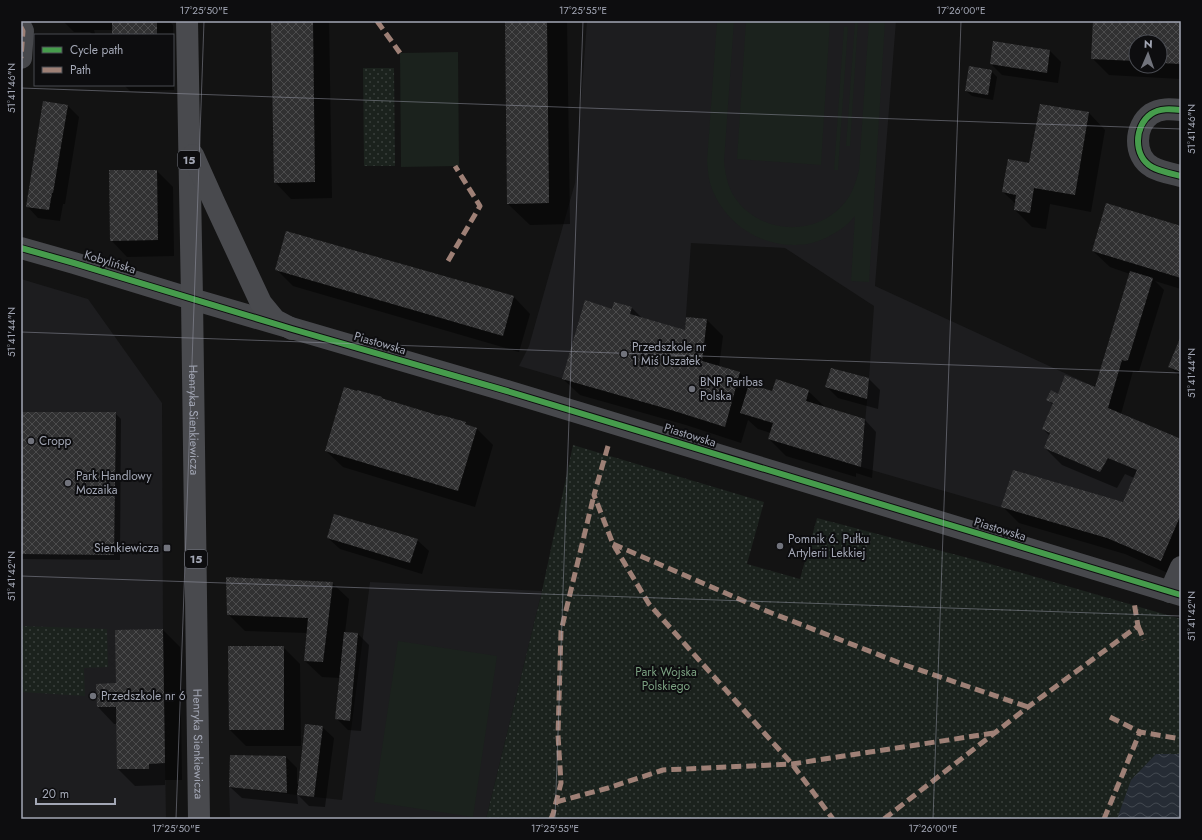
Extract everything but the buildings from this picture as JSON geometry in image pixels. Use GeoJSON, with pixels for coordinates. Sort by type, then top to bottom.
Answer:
{"type":"FeatureCollection","features":[{"type":"Feature","properties":{"kind":"main road","name":"Henryka Sienkiewicza"},"geometry":{"type":"LineString","coordinates":[[187,21],[199,819]]}},
{"type":"Feature","properties":{"kind":"main road"},"geometry":{"type":"LineString","coordinates":[[189,146],[261,303],[275,320],[292,329]]}},
{"type":"Feature","properties":{"kind":"street"},"geometry":{"type":"LineString","coordinates":[[21,27],[23,31],[21,58]]}},
{"type":"Feature","properties":{"kind":"street"},"geometry":{"type":"LineString","coordinates":[[1181,110],[1165,109],[1152,114],[1142,124],[1138,139],[1144,161],[1152,167],[1181,176]]}},
{"type":"Feature","properties":{"kind":"street","name":"Kobylińska"},"geometry":{"type":"LineString","coordinates":[[21,248],[192,299]]}},
{"type":"Feature","properties":{"kind":"street","name":"Piastowska"},"geometry":{"type":"LineString","coordinates":[[192,299],[513,393],[1176,594]]}},
{"type":"Feature","properties":{"kind":"street"},"geometry":{"type":"LineString","coordinates":[[1176,594],[1181,567]]}},
{"type":"Feature","properties":{"kind":"shaded area"},"geometry":{"type":"Polygon","coordinates":[[[587,21],[896,21],[875,286],[1095,387],[1092,401],[1181,439],[1161,561],[1107,538],[861,467],[874,306],[785,248],[691,243],[685,330],[668,409],[519,366],[529,346],[575,183],[587,21]]]}},
{"type":"Feature","properties":{"kind":"shaded area"},"geometry":{"type":"Polygon","coordinates":[[[21,279],[88,299],[162,403],[166,819],[21,819],[21,279]]]}},
{"type":"Feature","properties":{"kind":"shaded area"},"geometry":{"type":"Polygon","coordinates":[[[370,582],[542,591],[486,819],[230,819],[229,787],[342,800],[370,582]]]}},
{"type":"Feature","properties":{"kind":"green space"},"geometry":{"type":"Polygon","coordinates":[[[717,21],[734,21],[724,161],[729,185],[732,193],[743,207],[756,217],[771,224],[787,227],[804,226],[819,222],[834,213],[846,201],[852,190],[859,170],[869,21],[885,21],[869,282],[851,281],[855,216],[840,230],[818,241],[796,245],[782,244],[755,236],[742,228],[732,219],[715,196],[709,180],[707,162],[717,21]]]}},
{"type":"Feature","properties":{"kind":"green space"},"geometry":{"type":"Polygon","coordinates":[[[746,21],[830,21],[821,165],[737,159],[746,21]]]}},
{"type":"Feature","properties":{"kind":"green space"},"geometry":{"type":"Polygon","coordinates":[[[855,21],[858,21],[850,146],[846,146],[855,21]]]}},
{"type":"Feature","properties":{"kind":"green space"},"geometry":{"type":"Polygon","coordinates":[[[844,26],[848,27],[838,170],[834,170],[844,26]]]}},
{"type":"Feature","properties":{"kind":"green space"},"geometry":{"type":"Polygon","coordinates":[[[458,52],[459,166],[401,167],[400,53],[458,52]]]}},
{"type":"Feature","properties":{"kind":"green space"},"geometry":{"type":"Polygon","coordinates":[[[363,68],[394,68],[395,166],[364,166],[363,68]]]}},
{"type":"Feature","properties":{"kind":"green space","name":"Park Wojska Polskiego"},"geometry":{"type":"Polygon","coordinates":[[[573,445],[764,502],[747,564],[800,579],[817,518],[987,563],[1181,619],[1181,819],[486,819],[542,591],[573,445]]]}},
{"type":"Feature","properties":{"kind":"green space"},"geometry":{"type":"Polygon","coordinates":[[[21,626],[107,629],[108,667],[84,668],[85,696],[21,692],[21,626]]]}},
{"type":"Feature","properties":{"kind":"green space"},"geometry":{"type":"Polygon","coordinates":[[[398,641],[497,656],[473,817],[374,802],[398,641]]]}},
{"type":"Feature","properties":{"kind":"water"},"geometry":{"type":"Polygon","coordinates":[[[1156,754],[1181,754],[1181,819],[1117,819],[1131,780],[1156,754]]]}},
{"type":"Feature","properties":{"kind":"marked path"},"geometry":{"type":"LineString","coordinates":[[377,21],[400,53]]}},
{"type":"Feature","properties":{"kind":"marked path"},"geometry":{"type":"LineString","coordinates":[[21,27],[23,31],[21,58]]}},
{"type":"Feature","properties":{"kind":"marked path"},"geometry":{"type":"LineString","coordinates":[[448,261],[480,206],[455,166]]}},
{"type":"Feature","properties":{"kind":"marked path"},"geometry":{"type":"LineString","coordinates":[[608,446],[594,495],[613,544],[649,604],[792,764],[833,819]]}},
{"type":"Feature","properties":{"kind":"marked path"},"geometry":{"type":"LineString","coordinates":[[551,819],[561,783],[558,735],[561,631],[594,495]]}},
{"type":"Feature","properties":{"kind":"marked path"},"geometry":{"type":"LineString","coordinates":[[613,544],[769,612],[905,665],[1028,707]]}},
{"type":"Feature","properties":{"kind":"marked path"},"geometry":{"type":"LineString","coordinates":[[884,819],[1028,707],[1138,626],[1134,602]]}},
{"type":"Feature","properties":{"kind":"marked path"},"geometry":{"type":"LineString","coordinates":[[1138,626],[1144,640]]}},
{"type":"Feature","properties":{"kind":"marked path"},"geometry":{"type":"LineString","coordinates":[[1110,717],[1140,732]]}},
{"type":"Feature","properties":{"kind":"marked path"},"geometry":{"type":"LineString","coordinates":[[1104,819],[1140,732],[1181,739]]}},
{"type":"Feature","properties":{"kind":"marked path"},"geometry":{"type":"LineString","coordinates":[[556,802],[608,788],[663,770],[792,764],[994,733]]}},
{"type":"Feature","properties":{"kind":"cycle path"},"geometry":{"type":"LineString","coordinates":[[1181,110],[1169,109],[1151,114],[1145,119],[1141,126],[1138,141],[1141,156],[1152,167],[1181,176]]}},
{"type":"Feature","properties":{"kind":"cycle path"},"geometry":{"type":"LineString","coordinates":[[21,248],[292,329],[507,391],[1181,595]]}},
{"type":"Feature","properties":{"kind":"place","name":"Przedszkole nr 1 Miś Uszatek"},"geometry":{"type":"Point","coordinates":[624,354]}},
{"type":"Feature","properties":{"kind":"place","name":"BNP Paribas Polska"},"geometry":{"type":"Point","coordinates":[692,389]}},
{"type":"Feature","properties":{"kind":"place","name":"Cropp"},"geometry":{"type":"Point","coordinates":[31,441]}},
{"type":"Feature","properties":{"kind":"place","name":"Park Handlowy Mozaika"},"geometry":{"type":"Point","coordinates":[68,483]}},
{"type":"Feature","properties":{"kind":"place","name":"Pomnik 6. Pułku Artylerii Lekkiej"},"geometry":{"type":"Point","coordinates":[780,546]}},
{"type":"Feature","properties":{"kind":"place","name":"Sienkiewicza"},"geometry":{"type":"Point","coordinates":[167,548]}},
{"type":"Feature","properties":{"kind":"place","name":"Przedszkole nr 6"},"geometry":{"type":"Point","coordinates":[93,696]}}]}
